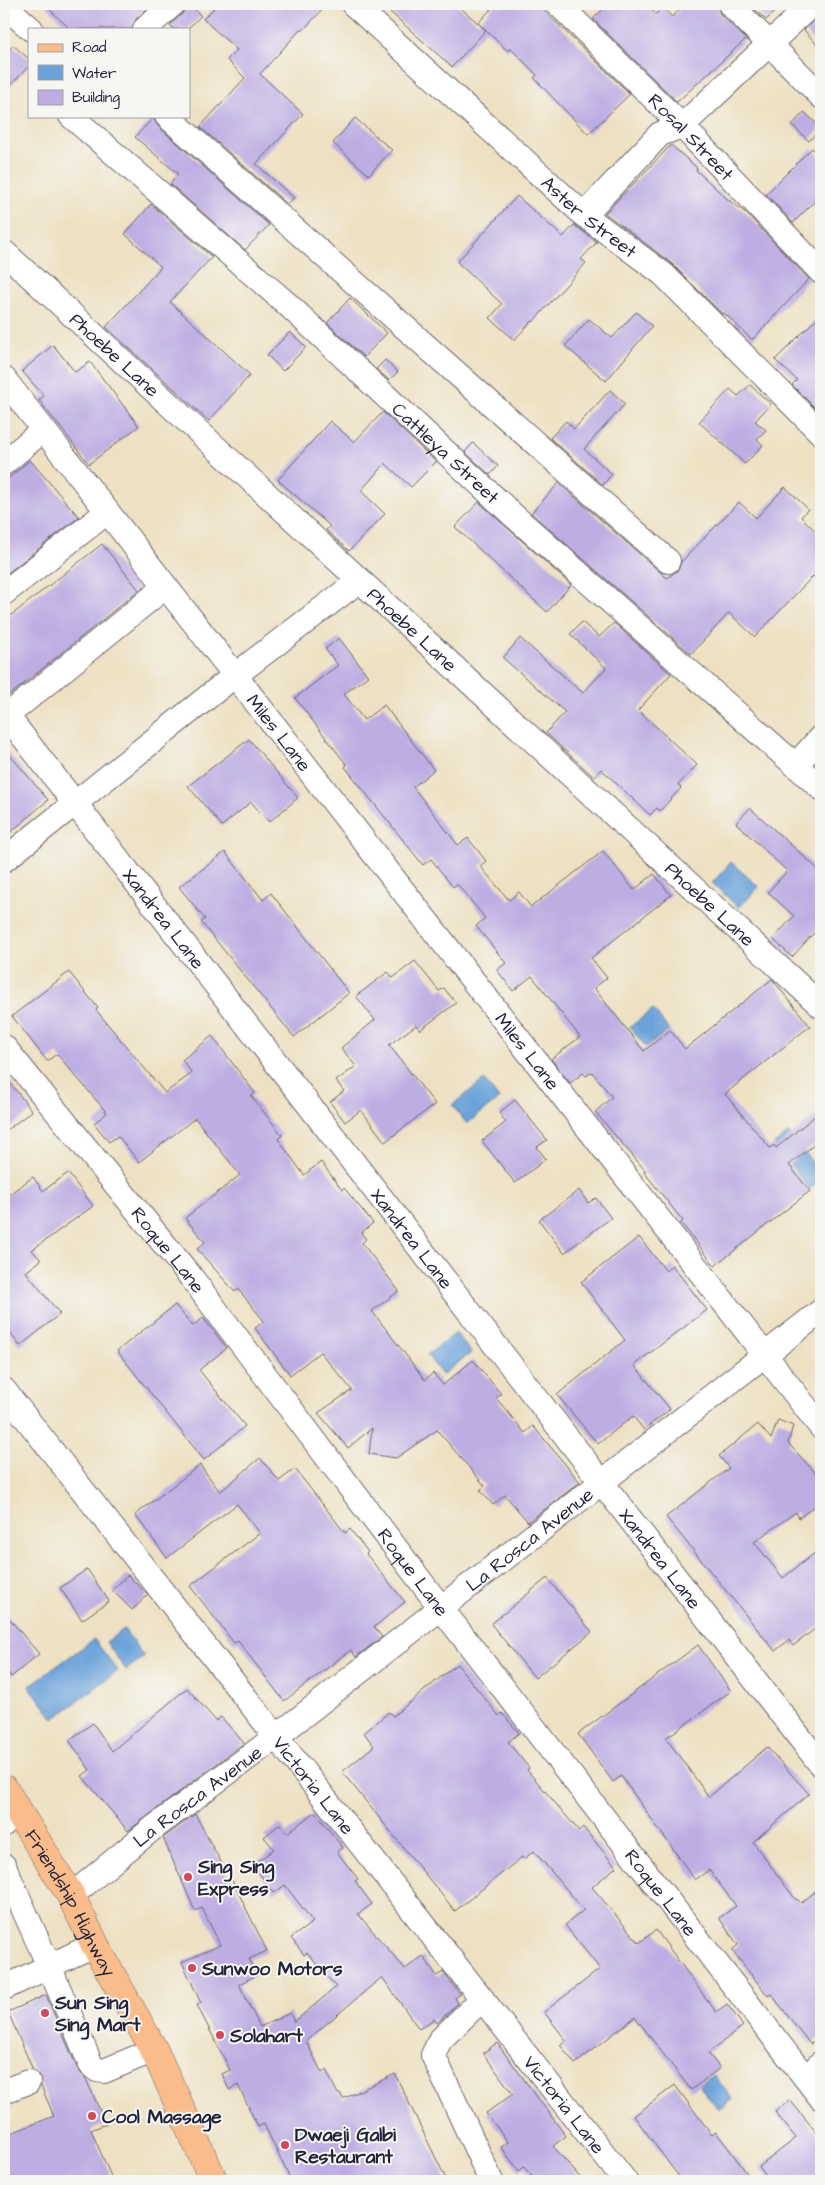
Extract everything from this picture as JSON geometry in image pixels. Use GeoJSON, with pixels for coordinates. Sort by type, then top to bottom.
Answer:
{"type":"FeatureCollection","features":[{"type":"Feature","properties":{"kind":"main road","name":"Friendship Highway"},"geometry":{"type":"LineString","coordinates":[[8,1808],[71,1896],[96,1947],[154,2050],[207,2180]]}},
{"type":"Feature","properties":{"kind":"street"},"geometry":{"type":"LineString","coordinates":[[4,4],[30,28]]}},
{"type":"Feature","properties":{"kind":"street"},"geometry":{"type":"LineString","coordinates":[[145,28],[173,4]]}},
{"type":"Feature","properties":{"kind":"street","name":"Aster Street"},"geometry":{"type":"LineString","coordinates":[[353,4],[584,215],[663,274],[821,433]]}},
{"type":"Feature","properties":{"kind":"street","name":"Rosal Street"},"geometry":{"type":"LineString","coordinates":[[558,4],[682,126],[821,272]]}},
{"type":"Feature","properties":{"kind":"street"},"geometry":{"type":"LineString","coordinates":[[730,4],[821,96]]}},
{"type":"Feature","properties":{"kind":"street"},"geometry":{"type":"LineString","coordinates":[[584,215],[660,134],[682,126],[812,4]]}},
{"type":"Feature","properties":{"kind":"street","name":"Cattleya Street"},"geometry":{"type":"LineString","coordinates":[[73,118],[286,303],[514,516],[821,788]]}},
{"type":"Feature","properties":{"kind":"street"},"geometry":{"type":"LineString","coordinates":[[169,118],[668,561]]}},
{"type":"Feature","properties":{"kind":"street","name":"Phoebe Lane"},"geometry":{"type":"LineString","coordinates":[[4,252],[821,1006]]}},
{"type":"Feature","properties":{"kind":"street","name":"Miles Lane"},"geometry":{"type":"LineString","coordinates":[[4,379],[821,1427]]}},
{"type":"Feature","properties":{"kind":"street"},"geometry":{"type":"LineString","coordinates":[[4,462],[43,430]]}},
{"type":"Feature","properties":{"kind":"street"},"geometry":{"type":"LineString","coordinates":[[4,593],[107,512]]}},
{"type":"Feature","properties":{"kind":"street"},"geometry":{"type":"LineString","coordinates":[[4,860],[234,676],[360,580]]}},
{"type":"Feature","properties":{"kind":"street"},"geometry":{"type":"LineString","coordinates":[[5,715],[165,587]]}},
{"type":"Feature","properties":{"kind":"street","name":"Xandrea Lane"},"geometry":{"type":"LineString","coordinates":[[5,715],[821,1765]]}},
{"type":"Feature","properties":{"kind":"street"},"geometry":{"type":"LineString","coordinates":[[796,765],[821,737]]}},
{"type":"Feature","properties":{"kind":"street","name":"Roque Lane"},"geometry":{"type":"LineString","coordinates":[[4,1047],[191,1277],[441,1608],[813,2070],[821,2098]]}},
{"type":"Feature","properties":{"kind":"street","name":"La Rosca Avenue"},"geometry":{"type":"LineString","coordinates":[[71,1896],[147,1833],[277,1736],[821,1311]]}},
{"type":"Feature","properties":{"kind":"street","name":"Victoria Lane"},"geometry":{"type":"LineString","coordinates":[[4,1390],[625,2181]]}},
{"type":"Feature","properties":{"kind":"street"},"geometry":{"type":"LineString","coordinates":[[4,1866],[50,1966],[91,2065],[96,2070],[104,2071],[154,2050]]}},
{"type":"Feature","properties":{"kind":"street"},"geometry":{"type":"LineString","coordinates":[[4,1988],[81,1951],[96,1947]]}},
{"type":"Feature","properties":{"kind":"street"},"geometry":{"type":"LineString","coordinates":[[482,1999],[440,2040],[433,2055],[491,2181]]}},
{"type":"Feature","properties":{"kind":"street"},"geometry":{"type":"LineString","coordinates":[[4,2091],[28,2082]]}},
{"type":"Feature","properties":{"kind":"water"},"geometry":{"type":"Polygon","coordinates":[[[731,862],[759,887],[739,908],[712,883],[731,862]]]}},
{"type":"Feature","properties":{"kind":"water"},"geometry":{"type":"Polygon","coordinates":[[[653,1009],[669,1030],[646,1047],[630,1027],[653,1009]]]}},
{"type":"Feature","properties":{"kind":"water"},"geometry":{"type":"Polygon","coordinates":[[[484,1080],[499,1099],[467,1124],[452,1105],[484,1080]]]}},
{"type":"Feature","properties":{"kind":"water"},"geometry":{"type":"Polygon","coordinates":[[[789,1133],[821,1173],[821,1181],[810,1189],[774,1144],[789,1133]]]}},
{"type":"Feature","properties":{"kind":"water"},"geometry":{"type":"Polygon","coordinates":[[[456,1333],[471,1353],[442,1375],[427,1355],[456,1333]]]}},
{"type":"Feature","properties":{"kind":"water"},"geometry":{"type":"Polygon","coordinates":[[[124,1629],[144,1657],[126,1670],[106,1642],[124,1629]]]}},
{"type":"Feature","properties":{"kind":"water"},"geometry":{"type":"Polygon","coordinates":[[[94,1639],[118,1671],[54,1719],[29,1686],[94,1639]]]}},
{"type":"Feature","properties":{"kind":"water"},"geometry":{"type":"Polygon","coordinates":[[[714,2075],[733,2100],[718,2110],[699,2085],[714,2075]]]}},
{"type":"Feature","properties":{"kind":"building"},"geometry":{"type":"Polygon","coordinates":[[[44,4],[153,4],[136,19],[132,28],[69,28],[44,4]]]}},
{"type":"Feature","properties":{"kind":"building"},"geometry":{"type":"Polygon","coordinates":[[[186,4],[190,4],[201,16],[188,28],[173,28],[170,25],[182,14],[186,4]]]}},
{"type":"Feature","properties":{"kind":"building"},"geometry":{"type":"Polygon","coordinates":[[[218,4],[328,4],[302,31],[301,29],[260,74],[303,114],[256,164],[294,198],[287,204],[200,127],[245,78],[227,60],[237,50],[203,19],[218,4]]]}},
{"type":"Feature","properties":{"kind":"building"},"geometry":{"type":"Polygon","coordinates":[[[381,4],[456,4],[486,30],[452,67],[381,4]]]}},
{"type":"Feature","properties":{"kind":"building"},"geometry":{"type":"Polygon","coordinates":[[[496,4],[537,4],[630,94],[588,134],[534,78],[537,75],[510,48],[508,51],[478,23],[496,4]]]}},
{"type":"Feature","properties":{"kind":"building"},"geometry":{"type":"Polygon","coordinates":[[[608,4],[646,4],[656,14],[663,7],[672,17],[686,4],[717,4],[720,14],[746,39],[677,102],[593,19],[608,4]]]}},
{"type":"Feature","properties":{"kind":"building"},"geometry":{"type":"Polygon","coordinates":[[[749,4],[792,4],[785,10],[781,6],[766,20],[749,4]]]}},
{"type":"Feature","properties":{"kind":"building"},"geometry":{"type":"Polygon","coordinates":[[[821,14],[821,49],[804,30],[821,14]]]}},
{"type":"Feature","properties":{"kind":"building"},"geometry":{"type":"Polygon","coordinates":[[[13,45],[28,58],[28,67],[4,92],[4,55],[13,45]]]}},
{"type":"Feature","properties":{"kind":"building"},"geometry":{"type":"Polygon","coordinates":[[[804,112],[821,128],[809,141],[792,125],[804,112]]]}},
{"type":"Feature","properties":{"kind":"building"},"geometry":{"type":"Polygon","coordinates":[[[153,118],[158,126],[269,225],[245,250],[170,184],[178,174],[135,137],[153,118]]]}},
{"type":"Feature","properties":{"kind":"building"},"geometry":{"type":"Polygon","coordinates":[[[355,118],[392,150],[369,175],[333,143],[355,118]]]}},
{"type":"Feature","properties":{"kind":"building"},"geometry":{"type":"Polygon","coordinates":[[[671,145],[726,198],[746,213],[809,279],[753,339],[724,313],[722,314],[671,263],[605,213],[671,145]]]}},
{"type":"Feature","properties":{"kind":"building"},"geometry":{"type":"Polygon","coordinates":[[[812,148],[821,158],[821,195],[793,223],[766,194],[812,148]]]}},
{"type":"Feature","properties":{"kind":"building"},"geometry":{"type":"Polygon","coordinates":[[[517,196],[563,237],[574,225],[597,242],[581,259],[586,263],[533,322],[514,340],[490,318],[502,304],[457,262],[517,196]]]}},
{"type":"Feature","properties":{"kind":"building"},"geometry":{"type":"Polygon","coordinates":[[[151,204],[212,257],[170,302],[250,375],[209,421],[106,327],[161,267],[125,234],[151,204]]]}},
{"type":"Feature","properties":{"kind":"building"},"geometry":{"type":"Polygon","coordinates":[[[350,298],[387,333],[364,357],[327,323],[350,298]]]}},
{"type":"Feature","properties":{"kind":"building"},"geometry":{"type":"Polygon","coordinates":[[[636,312],[652,326],[606,381],[565,346],[589,319],[612,338],[636,312]]]}},
{"type":"Feature","properties":{"kind":"building"},"geometry":{"type":"Polygon","coordinates":[[[821,314],[821,414],[792,385],[797,380],[775,360],[821,314]]]}},
{"type":"Feature","properties":{"kind":"building"},"geometry":{"type":"Polygon","coordinates":[[[290,332],[306,347],[283,371],[267,355],[290,332]]]}},
{"type":"Feature","properties":{"kind":"building"},"geometry":{"type":"Polygon","coordinates":[[[53,345],[75,372],[90,362],[139,426],[89,464],[39,400],[44,396],[22,371],[53,345]]]}},
{"type":"Feature","properties":{"kind":"building"},"geometry":{"type":"Polygon","coordinates":[[[385,360],[398,372],[389,380],[376,369],[385,360]]]}},
{"type":"Feature","properties":{"kind":"building"},"geometry":{"type":"Polygon","coordinates":[[[750,385],[771,404],[755,421],[766,430],[757,439],[763,445],[745,464],[699,422],[730,389],[738,396],[750,385]]]}},
{"type":"Feature","properties":{"kind":"building"},"geometry":{"type":"Polygon","coordinates":[[[610,390],[625,404],[584,449],[612,474],[603,485],[550,438],[566,421],[574,429],[610,390]]]}},
{"type":"Feature","properties":{"kind":"building"},"geometry":{"type":"Polygon","coordinates":[[[383,412],[436,462],[411,487],[385,463],[361,491],[385,514],[349,551],[326,530],[330,526],[278,480],[330,421],[354,442],[383,412]]]}},
{"type":"Feature","properties":{"kind":"building"},"geometry":{"type":"Polygon","coordinates":[[[473,443],[498,466],[490,475],[465,452],[473,443]]]}},
{"type":"Feature","properties":{"kind":"building"},"geometry":{"type":"Polygon","coordinates":[[[30,460],[79,517],[4,576],[4,482],[30,460]]]}},
{"type":"Feature","properties":{"kind":"building"},"geometry":{"type":"Polygon","coordinates":[[[559,483],[667,578],[678,570],[681,562],[739,502],[756,518],[785,487],[808,509],[801,517],[821,536],[821,584],[813,576],[755,637],[729,613],[691,654],[531,513],[559,483]]]}},
{"type":"Feature","properties":{"kind":"building"},"geometry":{"type":"Polygon","coordinates":[[[479,502],[571,585],[547,612],[455,527],[479,502]]]}},
{"type":"Feature","properties":{"kind":"building"},"geometry":{"type":"Polygon","coordinates":[[[102,544],[139,590],[10,695],[4,687],[4,621],[102,544]]]}},
{"type":"Feature","properties":{"kind":"building"},"geometry":{"type":"Polygon","coordinates":[[[582,622],[599,637],[614,623],[671,674],[638,710],[697,765],[678,785],[681,788],[660,811],[657,808],[650,815],[601,769],[594,777],[546,733],[565,712],[503,658],[520,638],[583,693],[606,668],[570,634],[582,622]]]}},
{"type":"Feature","properties":{"kind":"building"},"geometry":{"type":"Polygon","coordinates":[[[339,638],[368,676],[344,694],[364,720],[384,705],[434,770],[413,787],[458,845],[468,838],[486,861],[480,866],[509,900],[519,892],[531,907],[603,851],[634,890],[654,874],[671,895],[591,958],[607,978],[594,988],[644,1051],[670,1030],[685,1049],[772,979],[810,1026],[725,1094],[770,1148],[774,1145],[776,1148],[821,1111],[821,1139],[789,1165],[810,1191],[715,1266],[681,1223],[683,1221],[644,1172],[645,1170],[595,1112],[612,1097],[592,1072],[586,1076],[583,1073],[570,1083],[551,1059],[580,1037],[532,976],[513,991],[497,970],[506,963],[476,926],[485,918],[457,884],[453,887],[431,859],[423,865],[345,767],[347,765],[295,698],[338,665],[325,649],[339,638]]]}},
{"type":"Feature","properties":{"kind":"building"},"geometry":{"type":"Polygon","coordinates":[[[249,739],[298,798],[269,822],[251,802],[222,826],[188,786],[249,739]]]}},
{"type":"Feature","properties":{"kind":"building"},"geometry":{"type":"Polygon","coordinates":[[[4,748],[48,800],[4,838],[4,748]]]}},
{"type":"Feature","properties":{"kind":"building"},"geometry":{"type":"Polygon","coordinates":[[[750,808],[821,872],[821,925],[792,957],[773,939],[794,916],[768,892],[787,871],[736,823],[750,808]]]}},
{"type":"Feature","properties":{"kind":"building"},"geometry":{"type":"Polygon","coordinates":[[[225,852],[263,900],[271,893],[349,993],[294,1037],[201,922],[205,919],[179,887],[225,852]]]}},
{"type":"Feature","properties":{"kind":"building"},"geometry":{"type":"Polygon","coordinates":[[[415,961],[439,991],[444,988],[456,1003],[420,1030],[416,1025],[389,1045],[435,1104],[385,1142],[361,1110],[345,1122],[330,1102],[344,1091],[336,1081],[356,1066],[341,1048],[375,1020],[356,996],[388,972],[393,978],[415,961]]]}},
{"type":"Feature","properties":{"kind":"building"},"geometry":{"type":"Polygon","coordinates":[[[69,972],[98,1008],[96,1010],[165,1093],[192,1073],[182,1060],[212,1036],[255,1093],[251,1096],[282,1135],[278,1139],[304,1175],[321,1162],[342,1190],[344,1188],[373,1223],[361,1233],[366,1239],[362,1243],[399,1291],[372,1311],[425,1380],[433,1373],[443,1385],[473,1360],[501,1394],[496,1398],[525,1433],[533,1426],[580,1482],[528,1522],[505,1495],[493,1505],[480,1490],[485,1486],[437,1430],[396,1458],[369,1454],[372,1428],[348,1448],[318,1413],[352,1390],[320,1352],[290,1375],[255,1328],[264,1321],[238,1289],[235,1292],[197,1249],[205,1242],[185,1218],[240,1175],[195,1118],[139,1162],[118,1136],[109,1142],[94,1123],[107,1113],[57,1054],[47,1061],[12,1016],[69,972]]]}},
{"type":"Feature","properties":{"kind":"building"},"geometry":{"type":"Polygon","coordinates":[[[4,1075],[32,1111],[4,1132],[4,1075]]]}},
{"type":"Feature","properties":{"kind":"building"},"geometry":{"type":"Polygon","coordinates":[[[515,1100],[547,1140],[537,1147],[546,1159],[515,1183],[482,1141],[506,1122],[499,1113],[515,1100]]]}},
{"type":"Feature","properties":{"kind":"building"},"geometry":{"type":"Polygon","coordinates":[[[68,1173],[93,1206],[32,1250],[41,1260],[26,1272],[60,1314],[20,1346],[4,1325],[4,1198],[33,1177],[43,1191],[68,1173]]]}},
{"type":"Feature","properties":{"kind":"building"},"geometry":{"type":"Polygon","coordinates":[[[579,1190],[588,1203],[596,1198],[611,1218],[564,1253],[539,1220],[579,1190]]]}},
{"type":"Feature","properties":{"kind":"building"},"geometry":{"type":"Polygon","coordinates":[[[639,1237],[666,1271],[672,1265],[707,1310],[634,1365],[670,1409],[644,1430],[633,1416],[598,1444],[557,1395],[625,1340],[581,1282],[639,1237]]]}},
{"type":"Feature","properties":{"kind":"building"},"geometry":{"type":"Polygon","coordinates":[[[175,1305],[193,1326],[203,1318],[227,1348],[199,1370],[245,1426],[204,1460],[117,1351],[175,1305]]]}},
{"type":"Feature","properties":{"kind":"building"},"geometry":{"type":"Polygon","coordinates":[[[778,1420],[793,1426],[788,1443],[821,1479],[821,1501],[799,1518],[796,1512],[754,1542],[783,1578],[821,1548],[821,1624],[793,1646],[789,1640],[775,1651],[666,1517],[729,1468],[719,1456],[758,1424],[771,1439],[778,1420]]]}},
{"type":"Feature","properties":{"kind":"building"},"geometry":{"type":"Polygon","coordinates":[[[260,1458],[279,1481],[295,1469],[345,1533],[350,1529],[368,1552],[366,1554],[405,1602],[374,1627],[382,1637],[356,1657],[351,1650],[284,1701],[238,1641],[234,1643],[190,1586],[260,1533],[237,1504],[167,1558],[135,1515],[200,1465],[220,1492],[260,1458]]]}},
{"type":"Feature","properties":{"kind":"building"},"geometry":{"type":"Polygon","coordinates":[[[87,1569],[109,1601],[82,1620],[60,1588],[87,1569]]]}},
{"type":"Feature","properties":{"kind":"building"},"geometry":{"type":"Polygon","coordinates":[[[128,1575],[148,1595],[132,1610],[112,1590],[128,1575]]]}},
{"type":"Feature","properties":{"kind":"building"},"geometry":{"type":"Polygon","coordinates":[[[547,1578],[592,1632],[535,1678],[491,1624],[547,1578]]]}},
{"type":"Feature","properties":{"kind":"building"},"geometry":{"type":"Polygon","coordinates":[[[4,1612],[39,1654],[11,1677],[4,1667],[4,1612]]]}},
{"type":"Feature","properties":{"kind":"building"},"geometry":{"type":"Polygon","coordinates":[[[698,1645],[731,1691],[666,1738],[709,1797],[767,1747],[809,1794],[753,1842],[796,1900],[801,1903],[821,1887],[821,2036],[810,2044],[771,1994],[768,1996],[732,1950],[738,1945],[719,1918],[736,1906],[709,1870],[695,1880],[621,1776],[613,1782],[578,1734],[698,1645]]]}},
{"type":"Feature","properties":{"kind":"building"},"geometry":{"type":"Polygon","coordinates":[[[457,1664],[499,1716],[502,1713],[519,1733],[508,1742],[529,1768],[527,1770],[579,1831],[583,1827],[616,1867],[592,1887],[639,1943],[656,1930],[716,2012],[727,2004],[743,2026],[708,2053],[720,2068],[691,2090],[635,2017],[575,2064],[560,2045],[566,2040],[544,2012],[600,1969],[565,1925],[584,1910],[534,1851],[524,1859],[522,1857],[455,1911],[342,1772],[374,1746],[364,1733],[389,1712],[393,1716],[457,1664]]]}},
{"type":"Feature","properties":{"kind":"building"},"geometry":{"type":"Polygon","coordinates":[[[187,1688],[216,1721],[221,1717],[244,1743],[128,1831],[82,1776],[90,1770],[69,1740],[93,1723],[112,1751],[187,1688]]]}},
{"type":"Feature","properties":{"kind":"building"},"geometry":{"type":"Polygon","coordinates":[[[315,1812],[343,1848],[337,1852],[358,1879],[355,1881],[372,1904],[358,1914],[405,1969],[423,1956],[437,1976],[443,1972],[460,1994],[455,1998],[458,2003],[437,2023],[434,2019],[419,2029],[382,1977],[306,2041],[322,2073],[326,2070],[338,2094],[340,2093],[343,2099],[395,2074],[447,2181],[291,2181],[264,2124],[258,2127],[238,2085],[229,2090],[222,2074],[230,2070],[197,2005],[201,2003],[182,1962],[220,1945],[202,1908],[195,1911],[163,1838],[195,1814],[232,1880],[267,1951],[249,1959],[257,1975],[239,1984],[260,2027],[290,2013],[294,2022],[336,1987],[307,1953],[304,1955],[291,1938],[313,1922],[285,1885],[274,1893],[253,1865],[274,1849],[264,1837],[280,1824],[287,1833],[315,1812]]]}},
{"type":"Feature","properties":{"kind":"building"},"geometry":{"type":"Polygon","coordinates":[[[46,1995],[78,2070],[86,2079],[106,2124],[91,2130],[113,2181],[4,2181],[4,2136],[54,2116],[41,2086],[41,2077],[33,2070],[8,2012],[46,1995]]]}},
{"type":"Feature","properties":{"kind":"building"},"geometry":{"type":"Polygon","coordinates":[[[497,2043],[566,2136],[553,2146],[583,2181],[536,2181],[524,2167],[519,2171],[501,2147],[508,2142],[486,2113],[513,2094],[483,2053],[497,2043]]]}},
{"type":"Feature","properties":{"kind":"building"},"geometry":{"type":"Polygon","coordinates":[[[675,2085],[712,2135],[716,2132],[753,2181],[682,2181],[634,2116],[675,2085]]]}},
{"type":"Feature","properties":{"kind":"building"},"geometry":{"type":"Polygon","coordinates":[[[790,2100],[821,2138],[821,2181],[770,2181],[759,2167],[796,2138],[775,2112],[790,2100]]]}},
{"type":"Feature","properties":{"kind":"place","name":"Sing Sing Express"},"geometry":{"type":"Point","coordinates":[188,1877]}},
{"type":"Feature","properties":{"kind":"place","name":"Sunwoo Motors"},"geometry":{"type":"Point","coordinates":[192,1968]}},
{"type":"Feature","properties":{"kind":"place","name":"Sun Sing Sing Mart"},"geometry":{"type":"Point","coordinates":[45,2013]}},
{"type":"Feature","properties":{"kind":"place","name":"Solahart"},"geometry":{"type":"Point","coordinates":[220,2035]}},
{"type":"Feature","properties":{"kind":"place","name":"Cool Massage"},"geometry":{"type":"Point","coordinates":[92,2116]}},
{"type":"Feature","properties":{"kind":"place","name":"Dwaeji Galbi Restaurant"},"geometry":{"type":"Point","coordinates":[285,2145]}}]}
